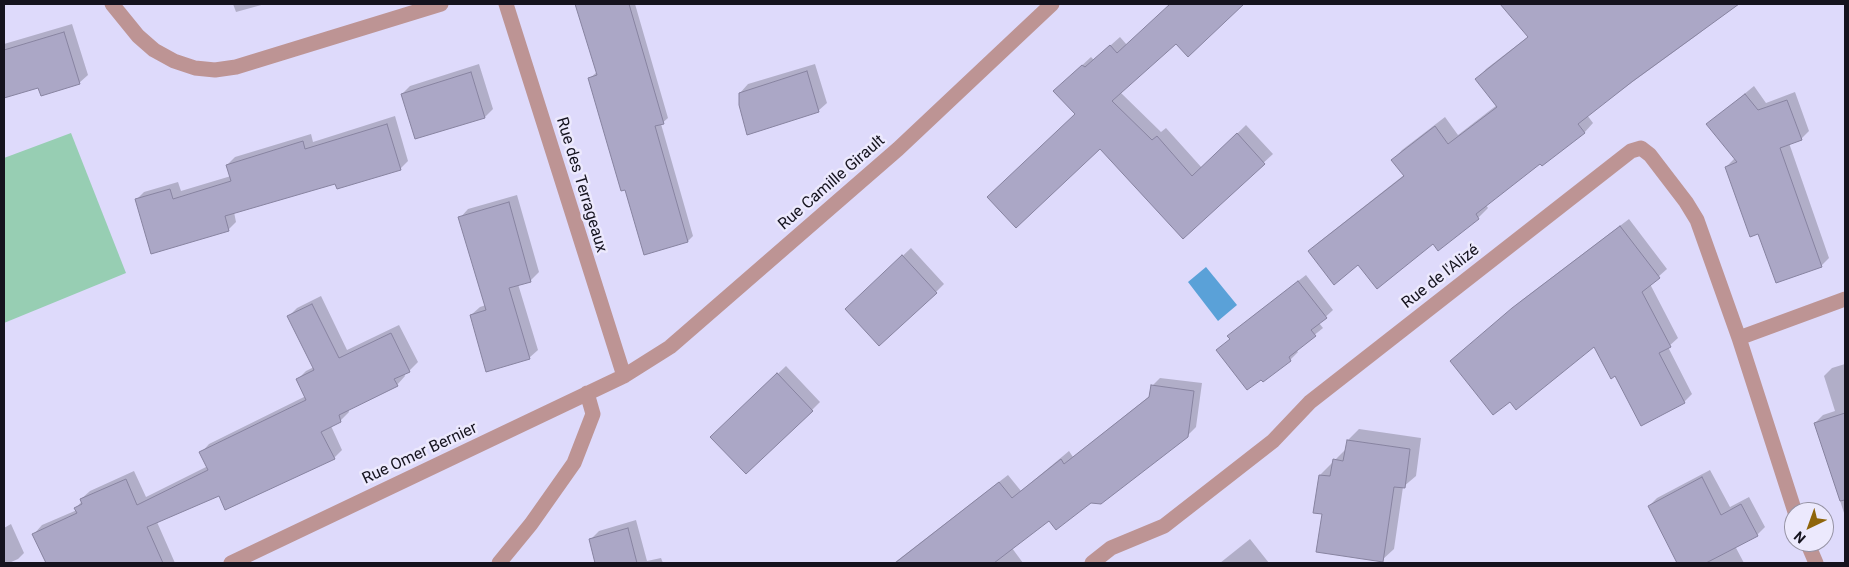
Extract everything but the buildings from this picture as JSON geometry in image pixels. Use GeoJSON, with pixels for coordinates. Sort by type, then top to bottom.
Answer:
{"type":"FeatureCollection","features":[{"type":"Feature","properties":{"kind":"street"},"geometry":{"type":"LineString","coordinates":[[112,4],[138,36],[154,50],[195,68],[215,70],[236,67],[442,4]]}},
{"type":"Feature","properties":{"kind":"street","name":"Rue des Terrageaux"},"geometry":{"type":"LineString","coordinates":[[506,4],[624,376]]}},
{"type":"Feature","properties":{"kind":"street","name":"Rue Camille Girault"},"geometry":{"type":"LineString","coordinates":[[624,376],[670,347],[757,272],[898,149],[1052,4]]}},
{"type":"Feature","properties":{"kind":"street","name":"Rue de l'Alizé"},"geometry":{"type":"LineString","coordinates":[[1092,563],[1111,548],[1164,526],[1273,441],[1310,402],[1636,148],[1641,148],[1650,155],[1693,212],[1739,338],[1792,502]]}},
{"type":"Feature","properties":{"kind":"street"},"geometry":{"type":"LineString","coordinates":[[1739,338],[1845,299]]}},
{"type":"Feature","properties":{"kind":"street","name":"Rue Omer Bernier"},"geometry":{"type":"LineString","coordinates":[[231,563],[624,376]]}},
{"type":"Feature","properties":{"kind":"street"},"geometry":{"type":"LineString","coordinates":[[498,563],[531,524],[574,463],[593,414],[587,393]]}},
{"type":"Feature","properties":{"kind":"green space"},"geometry":{"type":"Polygon","coordinates":[[[71,133],[126,273],[4,323],[4,158],[71,133]]]}},
{"type":"Feature","properties":{"kind":"water"},"geometry":{"type":"Polygon","coordinates":[[[1206,267],[1237,305],[1218,321],[1188,282],[1206,267]]]}}]}
